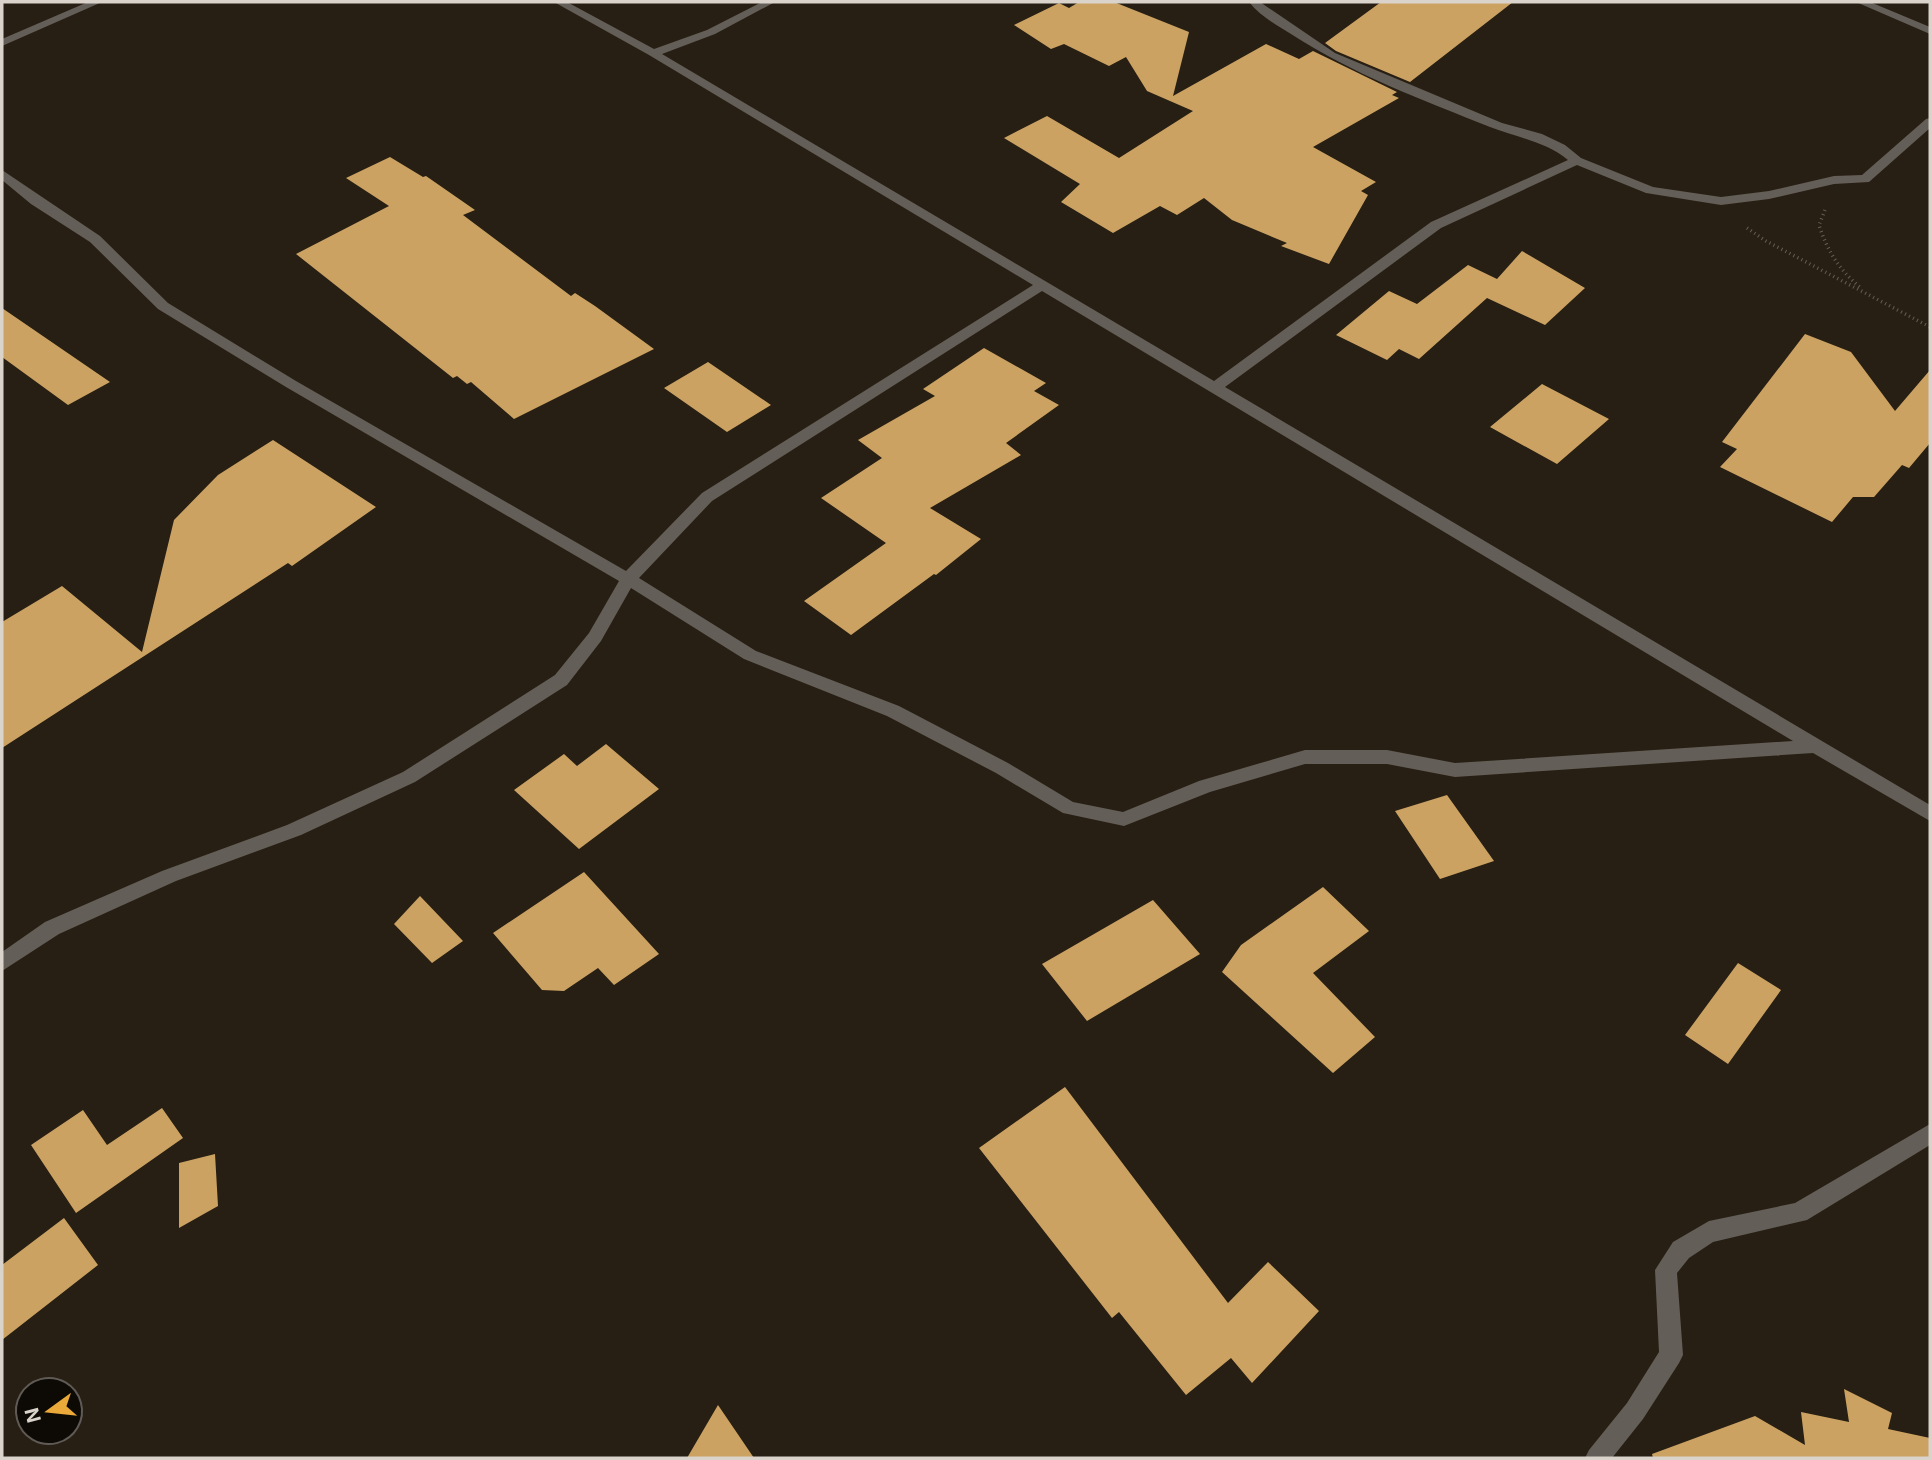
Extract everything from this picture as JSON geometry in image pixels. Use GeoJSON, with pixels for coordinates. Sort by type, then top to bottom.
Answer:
{"type":"FeatureCollection","features":[{"type":"Feature","properties":{"kind":"street"},"geometry":{"type":"LineString","coordinates":[[2,43],[97,2]]}},
{"type":"Feature","properties":{"kind":"street"},"geometry":{"type":"LineString","coordinates":[[559,2],[653,53],[1930,814]]}},
{"type":"Feature","properties":{"kind":"street"},"geometry":{"type":"LineString","coordinates":[[653,53],[711,32],[770,2]]}},
{"type":"Feature","properties":{"kind":"street"},"geometry":{"type":"LineString","coordinates":[[1254,2],[1331,55],[1498,126],[1538,137],[1561,148],[1577,161],[1650,190],[1721,201],[1769,195],[1834,180],[1865,179],[1930,122]]}},
{"type":"Feature","properties":{"kind":"street"},"geometry":{"type":"LineString","coordinates":[[1861,2],[1930,31]]}},
{"type":"Feature","properties":{"kind":"street"},"geometry":{"type":"LineString","coordinates":[[1214,388],[1436,225],[1577,161]]}},
{"type":"Feature","properties":{"kind":"street"},"geometry":{"type":"LineString","coordinates":[[4,177],[95,240],[163,306],[628,579],[750,655],[893,711],[1002,768],[1069,808],[1124,819],[1205,786],[1305,757],[1387,757],[1455,770],[1819,746]]}},
{"type":"Feature","properties":{"kind":"street"},"geometry":{"type":"LineString","coordinates":[[2,963],[52,928],[169,876],[293,830],[409,777],[561,680],[596,637],[628,579],[707,497],[1043,285]]}},
{"type":"Feature","properties":{"kind":"street"},"geometry":{"type":"LineString","coordinates":[[1597,1458],[1635,1412],[1671,1355],[1666,1270],[1681,1250],[1709,1233],[1799,1213],[1930,1134]]}},
{"type":"Feature","properties":{"kind":"path"},"geometry":{"type":"LineString","coordinates":[[1865,179],[1826,208],[1819,225],[1826,248],[1838,267],[1857,285],[1930,327]]}},
{"type":"Feature","properties":{"kind":"path"},"geometry":{"type":"LineString","coordinates":[[1739,222],[1766,241],[1879,298]]}},
{"type":"Feature","properties":{"kind":"building"},"geometry":{"type":"Polygon","coordinates":[[[1079,2],[1114,2],[1189,32],[1173,96],[1266,44],[1299,59],[1313,51],[1397,92],[1392,95],[1399,98],[1313,147],[1376,182],[1361,191],[1368,195],[1329,264],[1281,246],[1287,243],[1232,220],[1204,198],[1177,215],[1160,206],[1113,233],[1061,202],[1080,184],[1004,138],[1047,116],[1119,158],[1193,111],[1147,91],[1126,57],[1109,66],[1064,44],[1051,49],[1014,25],[1059,3],[1069,8],[1079,2]]]}},
{"type":"Feature","properties":{"kind":"building"},"geometry":{"type":"Polygon","coordinates":[[[1381,2],[1513,2],[1410,82],[1336,51],[1325,43],[1381,2]]]}},
{"type":"Feature","properties":{"kind":"building"},"geometry":{"type":"Polygon","coordinates":[[[390,157],[423,177],[426,176],[475,210],[463,215],[571,296],[575,293],[654,349],[514,419],[471,382],[467,384],[457,376],[453,378],[296,254],[389,206],[346,178],[390,157]]]}},
{"type":"Feature","properties":{"kind":"building"},"geometry":{"type":"Polygon","coordinates":[[[1522,251],[1585,288],[1545,325],[1487,298],[1419,359],[1399,349],[1387,360],[1336,335],[1389,291],[1417,304],[1468,265],[1497,279],[1522,251]]]}},
{"type":"Feature","properties":{"kind":"building"},"geometry":{"type":"Polygon","coordinates":[[[2,308],[110,382],[68,405],[2,357],[2,308]]]}},
{"type":"Feature","properties":{"kind":"building"},"geometry":{"type":"Polygon","coordinates":[[[1805,334],[1851,352],[1895,411],[1930,370],[1930,443],[1909,468],[1902,465],[1874,497],[1853,497],[1832,522],[1720,467],[1737,449],[1722,442],[1805,334]]]}},
{"type":"Feature","properties":{"kind":"building"},"geometry":{"type":"Polygon","coordinates":[[[984,348],[1046,383],[1034,391],[1059,405],[1006,443],[1021,455],[930,508],[981,539],[936,575],[851,635],[804,601],[886,543],[821,498],[882,458],[858,440],[935,396],[923,389],[984,348]]]}},
{"type":"Feature","properties":{"kind":"building"},"geometry":{"type":"Polygon","coordinates":[[[708,362],[771,405],[727,432],[664,388],[708,362]]]}},
{"type":"Feature","properties":{"kind":"building"},"geometry":{"type":"Polygon","coordinates":[[[1542,384],[1609,419],[1557,464],[1490,427],[1542,384]]]}},
{"type":"Feature","properties":{"kind":"building"},"geometry":{"type":"Polygon","coordinates":[[[273,440],[376,507],[292,566],[288,563],[2,748],[2,622],[62,586],[142,652],[174,520],[218,475],[273,440]]]}},
{"type":"Feature","properties":{"kind":"building"},"geometry":{"type":"Polygon","coordinates":[[[606,744],[659,789],[579,849],[514,790],[564,754],[577,766],[606,744]]]}},
{"type":"Feature","properties":{"kind":"building"},"geometry":{"type":"Polygon","coordinates":[[[1447,795],[1494,861],[1440,879],[1395,811],[1447,795]]]}},
{"type":"Feature","properties":{"kind":"building"},"geometry":{"type":"Polygon","coordinates":[[[584,872],[659,954],[614,985],[598,968],[564,991],[542,990],[493,933],[584,872]]]}},
{"type":"Feature","properties":{"kind":"building"},"geometry":{"type":"Polygon","coordinates":[[[1323,887],[1369,931],[1313,973],[1375,1037],[1333,1073],[1222,972],[1241,945],[1323,887]]]}},
{"type":"Feature","properties":{"kind":"building"},"geometry":{"type":"Polygon","coordinates":[[[420,896],[463,941],[432,963],[394,924],[420,896]]]}},
{"type":"Feature","properties":{"kind":"building"},"geometry":{"type":"Polygon","coordinates":[[[1153,900],[1200,954],[1087,1021],[1042,964],[1153,900]]]}},
{"type":"Feature","properties":{"kind":"building"},"geometry":{"type":"Polygon","coordinates":[[[1738,963],[1781,990],[1728,1064],[1685,1035],[1738,963]]]}},
{"type":"Feature","properties":{"kind":"building"},"geometry":{"type":"Polygon","coordinates":[[[1065,1087],[1228,1303],[1268,1262],[1319,1311],[1252,1383],[1231,1358],[1186,1395],[1119,1312],[1112,1318],[979,1148],[1065,1087]]]}},
{"type":"Feature","properties":{"kind":"building"},"geometry":{"type":"Polygon","coordinates":[[[162,1108],[183,1138],[76,1213],[31,1145],[83,1110],[107,1145],[162,1108]]]}},
{"type":"Feature","properties":{"kind":"building"},"geometry":{"type":"Polygon","coordinates":[[[215,1154],[218,1206],[179,1228],[179,1163],[215,1154]]]}},
{"type":"Feature","properties":{"kind":"building"},"geometry":{"type":"Polygon","coordinates":[[[64,1218],[98,1265],[2,1340],[2,1265],[64,1218]]]}},
{"type":"Feature","properties":{"kind":"building"},"geometry":{"type":"Polygon","coordinates":[[[1844,1389],[1892,1413],[1888,1429],[1930,1438],[1930,1458],[1653,1458],[1652,1454],[1755,1416],[1805,1445],[1801,1412],[1849,1422],[1844,1389]]]}},
{"type":"Feature","properties":{"kind":"building"},"geometry":{"type":"Polygon","coordinates":[[[718,1405],[754,1458],[687,1458],[718,1405]]]}}]}
